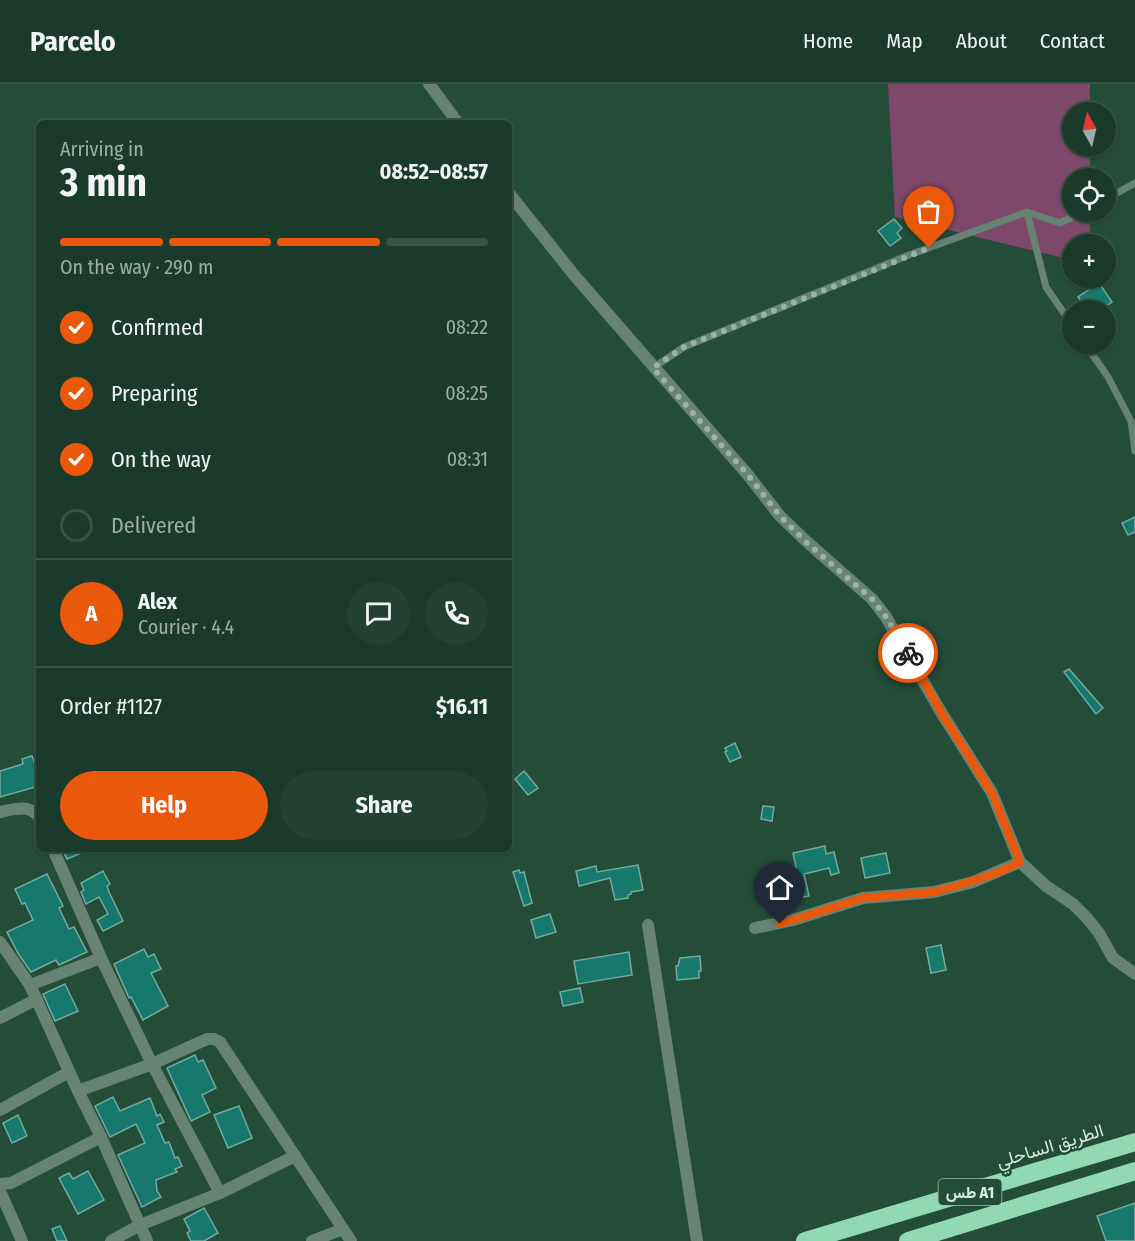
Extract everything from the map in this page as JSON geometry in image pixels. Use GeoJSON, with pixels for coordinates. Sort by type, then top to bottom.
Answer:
{"type":"FeatureCollection","features":[{"type":"Feature","properties":{"kind":"highway","name":"الطريق الساحلي"},"geometry":{"type":"LineString","coordinates":[[805,1241],[1135,1142]]}},
{"type":"Feature","properties":{"kind":"highway","name":"طس A1"},"geometry":{"type":"LineString","coordinates":[[908,1241],[951,1235],[1135,1171]]}},
{"type":"Feature","properties":{"kind":"street"},"geometry":{"type":"LineString","coordinates":[[429,84],[456,120]]}},
{"type":"Feature","properties":{"kind":"street"},"geometry":{"type":"LineString","coordinates":[[512,197],[542,237],[653,368],[748,475],[780,516],[806,542],[872,599],[886,617],[941,712],[992,793],[1020,862],[1046,886],[1073,904],[1099,933],[1113,958],[1135,974]]}},
{"type":"Feature","properties":{"kind":"street"},"geometry":{"type":"LineString","coordinates":[[0,812],[21,808],[29,809],[36,815]]}},
{"type":"Feature","properties":{"kind":"street"},"geometry":{"type":"LineString","coordinates":[[54,852],[101,958],[152,1064],[220,1193]]}},
{"type":"Feature","properties":{"kind":"street"},"geometry":{"type":"LineString","coordinates":[[755,928],[793,920],[863,898],[934,892],[981,879],[1020,862]]}},
{"type":"Feature","properties":{"kind":"street"},"geometry":{"type":"LineString","coordinates":[[648,925],[697,1241]]}},
{"type":"Feature","properties":{"kind":"street"},"geometry":{"type":"LineString","coordinates":[[0,942],[37,999],[147,1241]]}},
{"type":"Feature","properties":{"kind":"street"},"geometry":{"type":"LineString","coordinates":[[30,985],[101,958]]}},
{"type":"Feature","properties":{"kind":"street"},"geometry":{"type":"LineString","coordinates":[[0,1018],[37,999]]}},
{"type":"Feature","properties":{"kind":"street"},"geometry":{"type":"LineString","coordinates":[[78,1091],[152,1064],[207,1039],[220,1042],[351,1241]]}},
{"type":"Feature","properties":{"kind":"street"},"geometry":{"type":"LineString","coordinates":[[0,1110],[69,1072]]}},
{"type":"Feature","properties":{"kind":"street"},"geometry":{"type":"LineString","coordinates":[[0,1184],[11,1183],[101,1137]]}},
{"type":"Feature","properties":{"kind":"street"},"geometry":{"type":"LineString","coordinates":[[111,1241],[140,1225],[220,1193],[295,1156]]}},
{"type":"Feature","properties":{"kind":"street"},"geometry":{"type":"LineString","coordinates":[[0,1191],[22,1241]]}},
{"type":"Feature","properties":{"kind":"street"},"geometry":{"type":"LineString","coordinates":[[312,1241],[343,1229]]}},
{"type":"Feature","properties":{"kind":"lane"},"geometry":{"type":"LineString","coordinates":[[1116,193],[1135,183]]}},
{"type":"Feature","properties":{"kind":"lane"},"geometry":{"type":"LineString","coordinates":[[653,368],[684,347],[909,255],[1027,212],[1060,224],[1064,222]]}},
{"type":"Feature","properties":{"kind":"lane"},"geometry":{"type":"LineString","coordinates":[[1027,212],[1046,287],[1062,310]]}},
{"type":"Feature","properties":{"kind":"lane"},"geometry":{"type":"LineString","coordinates":[[1092,354],[1108,377],[1131,421],[1135,451]]}},
{"type":"Feature","properties":{"kind":"shaded area"},"geometry":{"type":"Polygon","coordinates":[[[888,84],[1090,84],[1090,102],[1062,102],[1062,156],[1090,156],[1090,168],[1062,168],[1062,222],[1090,222],[1090,234],[1062,234],[1062,258],[895,217],[888,84]]]}},
{"type":"Feature","properties":{"kind":"building"},"geometry":{"type":"Polygon","coordinates":[[[894,219],[902,228],[897,233],[901,238],[890,246],[878,231],[894,219]]]}},
{"type":"Feature","properties":{"kind":"building"},"geometry":{"type":"Polygon","coordinates":[[[1092,288],[1102,288],[1111,300],[1080,300],[1078,297],[1092,288]]]}},
{"type":"Feature","properties":{"kind":"building"},"geometry":{"type":"Polygon","coordinates":[[[1135,517],[1135,532],[1128,535],[1122,523],[1135,517]]]}},
{"type":"Feature","properties":{"kind":"building"},"geometry":{"type":"Polygon","coordinates":[[[1069,669],[1103,708],[1096,714],[1064,672],[1069,669]]]}},
{"type":"Feature","properties":{"kind":"building"},"geometry":{"type":"Polygon","coordinates":[[[735,743],[741,757],[730,762],[725,748],[735,743]]]}},
{"type":"Feature","properties":{"kind":"building"},"geometry":{"type":"Polygon","coordinates":[[[32,756],[36,766],[36,787],[0,797],[0,771],[23,764],[22,759],[32,756]]]}},
{"type":"Feature","properties":{"kind":"building"},"geometry":{"type":"Polygon","coordinates":[[[524,771],[538,788],[528,795],[515,779],[524,771]]]}},
{"type":"Feature","properties":{"kind":"building"},"geometry":{"type":"Polygon","coordinates":[[[763,806],[774,807],[772,821],[761,819],[763,806]]]}},
{"type":"Feature","properties":{"kind":"building"},"geometry":{"type":"Polygon","coordinates":[[[825,846],[826,854],[834,852],[839,873],[831,875],[829,868],[804,874],[809,896],[768,905],[763,884],[784,880],[782,870],[796,867],[793,853],[825,846]]]}},
{"type":"Feature","properties":{"kind":"building"},"geometry":{"type":"Polygon","coordinates":[[[64,852],[84,852],[67,859],[64,852]]]}},
{"type":"Feature","properties":{"kind":"building"},"geometry":{"type":"Polygon","coordinates":[[[886,853],[890,873],[865,878],[861,858],[886,853]]]}},
{"type":"Feature","properties":{"kind":"building"},"geometry":{"type":"Polygon","coordinates":[[[638,865],[643,890],[631,892],[628,898],[615,900],[610,878],[579,886],[576,871],[596,866],[597,872],[638,865]]]}},
{"type":"Feature","properties":{"kind":"building"},"geometry":{"type":"Polygon","coordinates":[[[519,870],[520,873],[524,872],[532,903],[524,906],[513,872],[519,870]]]}},
{"type":"Feature","properties":{"kind":"building"},"geometry":{"type":"Polygon","coordinates":[[[103,871],[110,884],[107,886],[109,892],[123,921],[103,931],[97,920],[108,914],[99,897],[86,904],[81,892],[84,890],[81,883],[103,871]]]}},
{"type":"Feature","properties":{"kind":"building"},"geometry":{"type":"Polygon","coordinates":[[[47,874],[63,906],[59,908],[69,929],[74,927],[87,952],[59,965],[56,960],[31,972],[7,932],[33,920],[15,889],[47,874]]]}},
{"type":"Feature","properties":{"kind":"building"},"geometry":{"type":"Polygon","coordinates":[[[550,914],[556,932],[536,938],[531,920],[550,914]]]}},
{"type":"Feature","properties":{"kind":"building"},"geometry":{"type":"Polygon","coordinates":[[[941,945],[946,970],[931,973],[926,948],[941,945]]]}},
{"type":"Feature","properties":{"kind":"building"},"geometry":{"type":"Polygon","coordinates":[[[144,949],[148,957],[154,954],[161,969],[151,973],[168,1006],[143,1020],[131,997],[129,998],[114,964],[144,949]]]}},
{"type":"Feature","properties":{"kind":"building"},"geometry":{"type":"Polygon","coordinates":[[[629,952],[632,975],[578,984],[574,961],[629,952]]]}},
{"type":"Feature","properties":{"kind":"building"},"geometry":{"type":"Polygon","coordinates":[[[700,956],[699,978],[677,980],[676,966],[680,958],[700,956]]]}},
{"type":"Feature","properties":{"kind":"building"},"geometry":{"type":"Polygon","coordinates":[[[65,984],[78,1011],[55,1021],[43,994],[65,984]]]}},
{"type":"Feature","properties":{"kind":"building"},"geometry":{"type":"Polygon","coordinates":[[[580,988],[583,1002],[563,1006],[560,992],[580,988]]]}},
{"type":"Feature","properties":{"kind":"building"},"geometry":{"type":"Polygon","coordinates":[[[195,1055],[198,1062],[203,1060],[216,1088],[202,1095],[210,1112],[191,1121],[167,1068],[195,1055]]]}},
{"type":"Feature","properties":{"kind":"building"},"geometry":{"type":"Polygon","coordinates":[[[113,1097],[120,1111],[150,1098],[157,1116],[160,1114],[164,1122],[157,1125],[165,1143],[169,1142],[175,1158],[178,1157],[182,1166],[175,1169],[177,1172],[156,1180],[157,1191],[161,1197],[142,1207],[118,1155],[145,1143],[136,1124],[110,1137],[95,1106],[113,1097]]]}},
{"type":"Feature","properties":{"kind":"building"},"geometry":{"type":"Polygon","coordinates":[[[239,1106],[252,1138],[228,1148],[214,1115],[239,1106]]]}},
{"type":"Feature","properties":{"kind":"building"},"geometry":{"type":"Polygon","coordinates":[[[18,1115],[27,1136],[12,1143],[3,1123],[18,1115]]]}},
{"type":"Feature","properties":{"kind":"building"},"geometry":{"type":"Polygon","coordinates":[[[88,1171],[104,1200],[78,1214],[59,1178],[69,1173],[73,1179],[88,1171]]]}},
{"type":"Feature","properties":{"kind":"building"},"geometry":{"type":"Polygon","coordinates":[[[1135,1203],[1135,1241],[1106,1241],[1097,1216],[1135,1203]]]}},
{"type":"Feature","properties":{"kind":"building"},"geometry":{"type":"Polygon","coordinates":[[[204,1208],[218,1233],[204,1241],[191,1241],[187,1233],[190,1231],[184,1219],[204,1208]]]}},
{"type":"Feature","properties":{"kind":"building"},"geometry":{"type":"Polygon","coordinates":[[[60,1226],[67,1241],[57,1241],[52,1229],[60,1226]]]}},
{"type":"Feature","properties":{"kind":"way so far"},"geometry":{"type":"LineString","coordinates":[[908,653],[872,599],[806,542],[780,516],[748,475],[653,368],[684,347],[929,248]]}},
{"type":"Feature","properties":{"kind":"route"},"geometry":{"type":"LineString","coordinates":[[780,924],[863,898],[934,892],[973,882],[1020,862],[992,793],[941,712],[908,653]]}}]}
